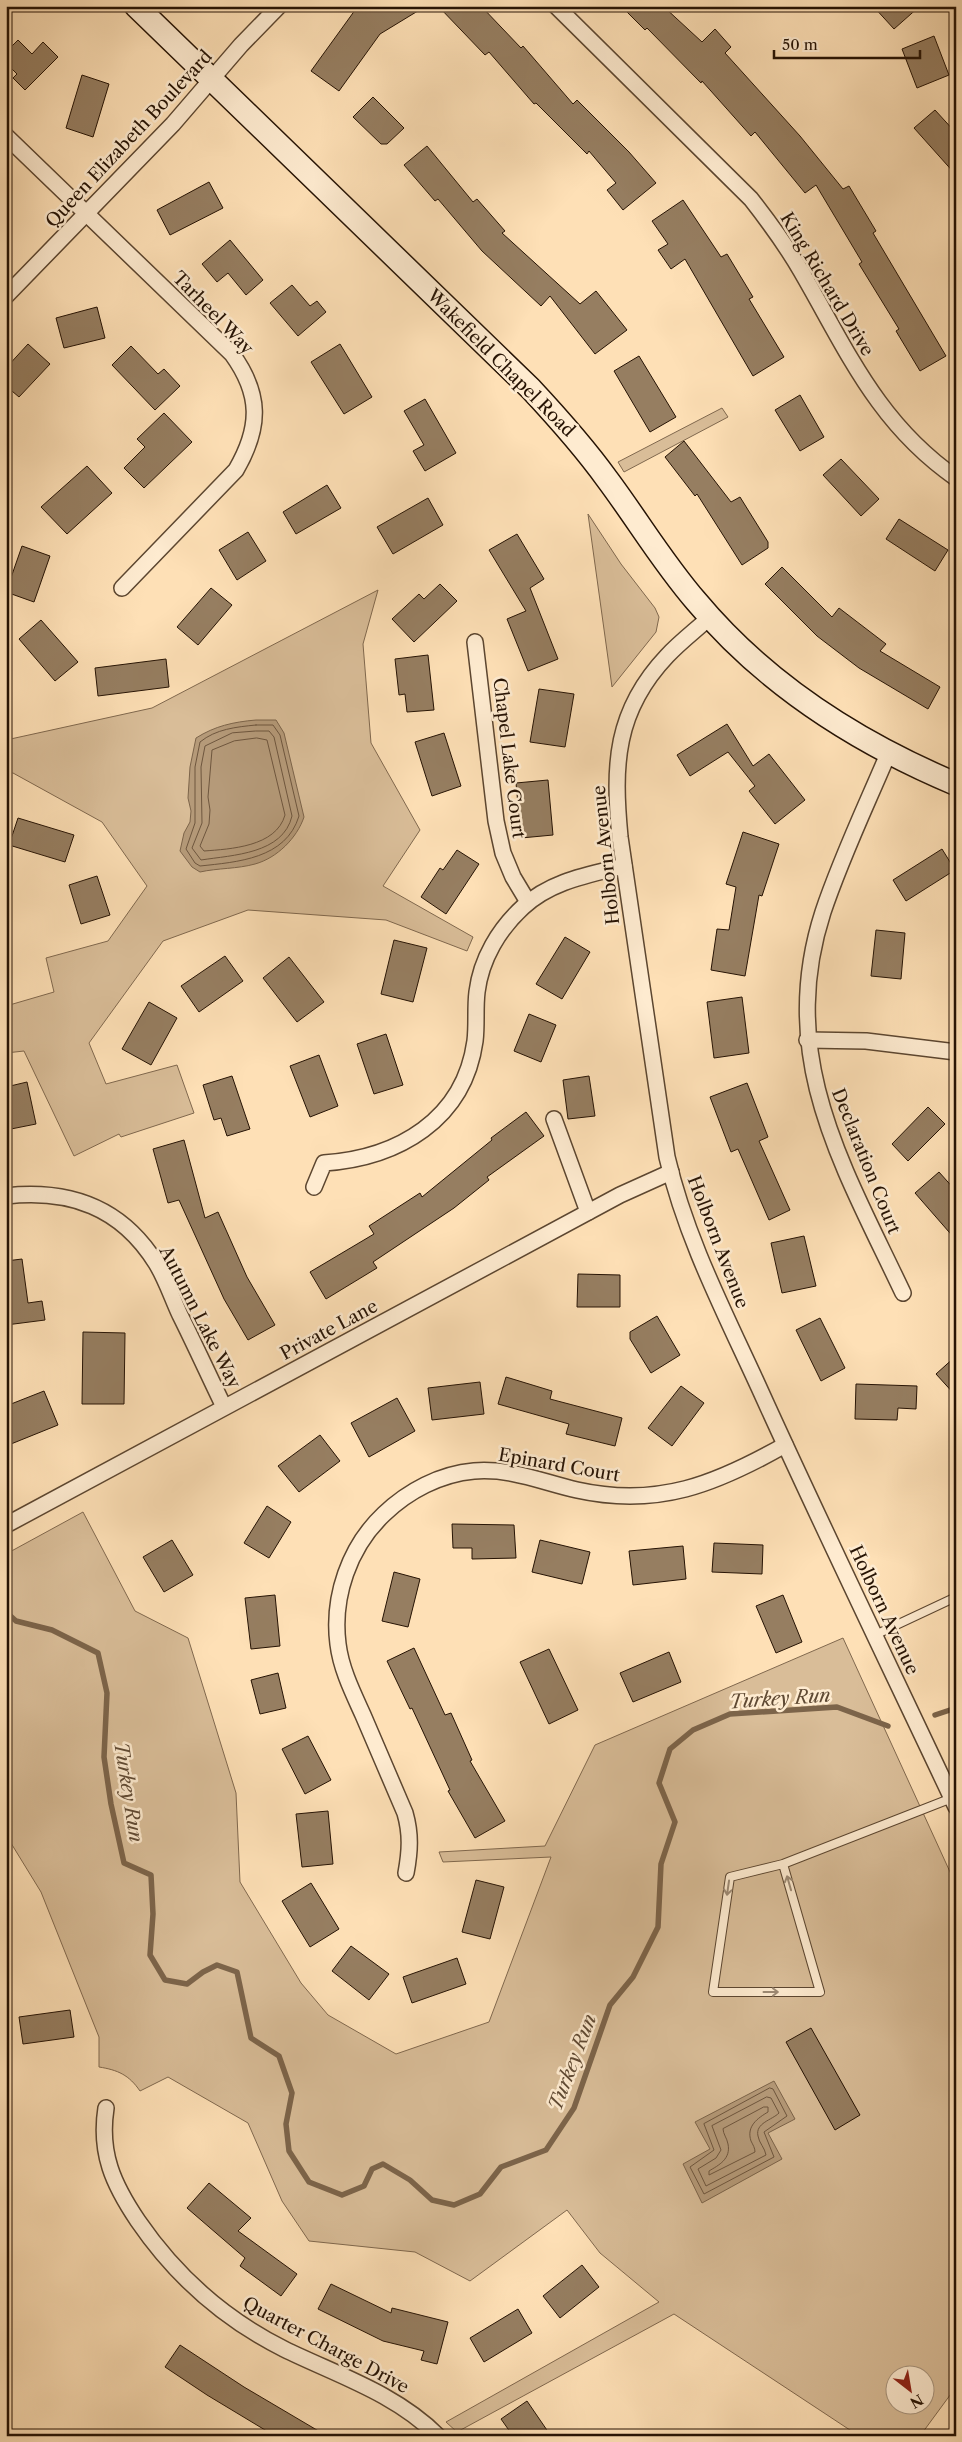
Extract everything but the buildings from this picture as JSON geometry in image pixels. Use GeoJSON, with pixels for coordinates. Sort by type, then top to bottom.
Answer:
{"type":"FeatureCollection","features":[{"type":"Feature","properties":{"kind":"main road","name":"Wakefield Chapel Road"},"geometry":{"type":"LineString","coordinates":[[136,6],[531,390],[573,434],[608,479],[649,540],[710,617],[751,659],[822,715],[888,754],[956,784]]}},
{"type":"Feature","properties":{"kind":"street","name":"Queen Elizabeth Boulevard"},"geometry":{"type":"LineString","coordinates":[[6,296],[173,124],[279,6]]}},
{"type":"Feature","properties":{"kind":"street","name":"King Richard Drive"},"geometry":{"type":"LineString","coordinates":[[556,6],[751,199],[777,233],[800,270],[855,369],[882,408],[910,440],[956,478]]}},
{"type":"Feature","properties":{"kind":"street","name":"Tarheel Way"},"geometry":{"type":"LineString","coordinates":[[6,136],[232,354],[243,370],[251,388],[255,409],[253,431],[250,443],[236,470],[122,588]]}},
{"type":"Feature","properties":{"kind":"street","name":"Holborn Avenue"},"geometry":{"type":"LineString","coordinates":[[710,617],[668,655],[649,677],[635,701],[624,727],[617,758],[615,791],[624,866],[654,1075],[671,1172],[698,1253],[785,1445],[954,1802]]}},
{"type":"Feature","properties":{"kind":"street","name":"Chapel Lake Court"},"geometry":{"type":"LineString","coordinates":[[475,642],[496,820],[503,853],[513,877],[528,902]]}},
{"type":"Feature","properties":{"kind":"street","name":"Declaration Court"},"geometry":{"type":"LineString","coordinates":[[888,754],[823,912],[807,989],[807,1040],[812,1071],[822,1110],[849,1178],[903,1293]]}},
{"type":"Feature","properties":{"kind":"street"},"geometry":{"type":"LineString","coordinates":[[314,1187],[324,1163],[350,1161],[381,1154],[405,1142],[427,1128],[458,1091],[469,1066],[475,1041],[477,992],[482,968],[491,947],[504,926],[528,902],[547,890],[570,880],[624,866]]}},
{"type":"Feature","properties":{"kind":"street"},"geometry":{"type":"LineString","coordinates":[[807,1040],[866,1041],[956,1052]]}},
{"type":"Feature","properties":{"kind":"street"},"geometry":{"type":"LineString","coordinates":[[554,1119],[588,1212]]}},
{"type":"Feature","properties":{"kind":"street","name":"Private Lane"},"geometry":{"type":"LineString","coordinates":[[6,1525],[588,1212],[671,1172]]}},
{"type":"Feature","properties":{"kind":"street","name":"Autumn Lake Way"},"geometry":{"type":"LineString","coordinates":[[6,1196],[49,1194],[76,1199],[100,1209],[121,1223],[141,1243],[156,1264],[224,1407]]}},
{"type":"Feature","properties":{"kind":"street","name":"Epinard Court"},"geometry":{"type":"LineString","coordinates":[[406,1873],[411,1850],[405,1813],[344,1671],[338,1645],[337,1618],[340,1592],[348,1566],[360,1542],[377,1520],[396,1502],[422,1486],[448,1476],[473,1471],[517,1473],[591,1492],[620,1496],[653,1495],[689,1489],[721,1479],[785,1445]]}},
{"type":"Feature","properties":{"kind":"street","name":"Quarter Charge Drive"},"geometry":{"type":"LineString","coordinates":[[106,2108],[103,2128],[104,2148],[110,2168],[128,2206],[152,2242],[179,2273],[212,2303],[248,2329],[283,2348],[398,2403],[438,2436]]}},
{"type":"Feature","properties":{"kind":"lane"},"geometry":{"type":"LineString","coordinates":[[874,1635],[956,1597]]}},
{"type":"Feature","properties":{"kind":"lane"},"geometry":{"type":"LineString","coordinates":[[783,1864],[820,1992],[713,1992],[730,1877],[783,1864],[954,1802]]}},
{"type":"Feature","properties":{"kind":"shaded area"},"geometry":{"type":"Polygon","coordinates":[[[722,408],[728,417],[624,472],[618,462],[722,408]]]}},
{"type":"Feature","properties":{"kind":"shaded area"},"geometry":{"type":"Polygon","coordinates":[[[588,514],[621,564],[655,608],[659,617],[656,632],[612,687],[588,514]]]}},
{"type":"Feature","properties":{"kind":"shaded area"},"geometry":{"type":"Polygon","coordinates":[[[378,590],[363,644],[371,743],[420,830],[383,886],[473,937],[467,951],[386,920],[248,910],[163,941],[89,1043],[106,1084],[177,1065],[194,1113],[121,1137],[119,1134],[74,1156],[24,1051],[6,1053],[6,1006],[54,992],[46,958],[108,941],[147,886],[102,822],[13,773],[6,773],[6,740],[152,708],[378,590]]]}},
{"type":"Feature","properties":{"kind":"shaded area"},"geometry":{"type":"Polygon","coordinates":[[[83,1512],[135,1611],[188,1638],[236,1793],[240,1882],[301,1983],[328,2015],[396,2054],[489,2022],[551,1857],[443,1862],[439,1852],[545,1846],[595,1745],[843,1638],[956,1885],[956,2387],[920,2436],[859,2436],[674,2314],[457,2432],[446,2422],[659,2302],[600,2253],[567,2210],[470,2281],[415,2252],[309,2241],[282,2201],[248,2123],[168,2077],[140,2091],[123,2074],[99,2067],[99,2037],[41,1892],[6,1835],[6,1554],[83,1512]]]}},
{"type":"Feature","properties":{"kind":"water"},"geometry":{"type":"Polygon","coordinates":[[[256,720],[276,720],[284,733],[304,817],[291,840],[271,857],[248,866],[200,872],[192,867],[180,851],[184,833],[190,822],[191,811],[188,798],[190,767],[196,738],[224,725],[256,720]]]}},
{"type":"Feature","properties":{"kind":"water"},"geometry":{"type":"Polygon","coordinates":[[[774,2081],[795,2119],[768,2133],[782,2159],[702,2203],[683,2164],[710,2149],[695,2122],[774,2081]]]}},
{"type":"Feature","properties":{"kind":"waterway","name":"Turkey Run"},"geometry":{"type":"LineString","coordinates":[[6,1612],[16,1621],[52,1630],[98,1653],[107,1693],[104,1757],[111,1804],[124,1863],[151,1875],[153,1914],[150,1955],[165,1980],[187,1984],[203,1972],[217,1965],[237,1972],[251,2038],[279,2056],[292,2093],[286,2124],[289,2151],[309,2182],[342,2195],[364,2186],[372,2169],[383,2164],[410,2180],[432,2200],[454,2205],[480,2194],[501,2167],[546,2150],[574,2108],[610,2005],[633,1977],[658,1927],[661,1864],[675,1822],[659,1783],[670,1749],[693,1730],[730,1714],[837,1707],[888,1726]]}},
{"type":"Feature","properties":{"kind":"waterway","name":"Turkey Run"},"geometry":{"type":"LineString","coordinates":[[935,1715],[956,1708]]}}]}
